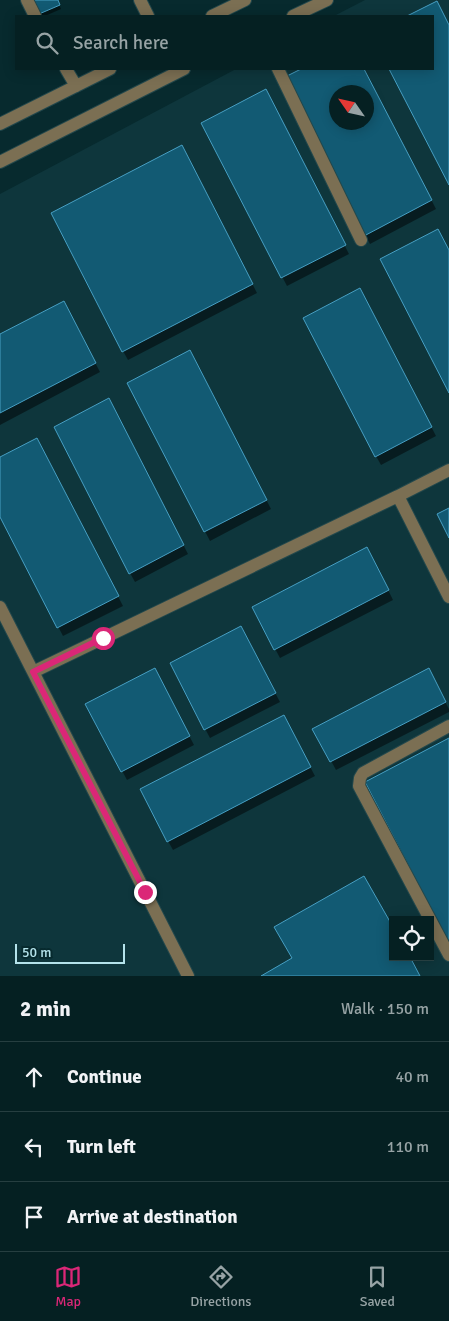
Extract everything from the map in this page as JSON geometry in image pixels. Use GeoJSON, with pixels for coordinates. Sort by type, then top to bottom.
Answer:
{"type":"FeatureCollection","features":[{"type":"Feature","properties":{"kind":"street"},"geometry":{"type":"LineString","coordinates":[[27,0],[34,15]]}},
{"type":"Feature","properties":{"kind":"street"},"geometry":{"type":"LineString","coordinates":[[140,0],[148,15]]}},
{"type":"Feature","properties":{"kind":"street"},"geometry":{"type":"LineString","coordinates":[[214,15],[245,0]]}},
{"type":"Feature","properties":{"kind":"street"},"geometry":{"type":"LineString","coordinates":[[295,15],[327,0]]}},
{"type":"Feature","properties":{"kind":"street"},"geometry":{"type":"LineString","coordinates":[[67,70],[76,86]]}},
{"type":"Feature","properties":{"kind":"street"},"geometry":{"type":"LineString","coordinates":[[0,124],[108,70]]}},
{"type":"Feature","properties":{"kind":"street"},"geometry":{"type":"LineString","coordinates":[[0,162],[178,70]]}},
{"type":"Feature","properties":{"kind":"street"},"geometry":{"type":"LineString","coordinates":[[278,70],[361,240]]}},
{"type":"Feature","properties":{"kind":"street"},"geometry":{"type":"LineString","coordinates":[[33,672],[449,470]]}},
{"type":"Feature","properties":{"kind":"street"},"geometry":{"type":"LineString","coordinates":[[398,496],[449,597]]}},
{"type":"Feature","properties":{"kind":"street"},"geometry":{"type":"LineString","coordinates":[[0,607],[188,976]]}},
{"type":"Feature","properties":{"kind":"street"},"geometry":{"type":"LineString","coordinates":[[449,726],[363,773],[359,786],[449,954]]}},
{"type":"Feature","properties":{"kind":"shaded area"},"geometry":{"type":"Polygon","coordinates":[[[365,0],[449,0],[449,976],[0,976],[0,194],[234,70],[434,70],[434,15],[336,15],[365,0]]]}},
{"type":"Feature","properties":{"kind":"building"},"geometry":{"type":"Polygon","coordinates":[[[33,0],[58,0],[60,5],[39,14],[33,0]]]}},
{"type":"Feature","properties":{"kind":"building"},"geometry":{"type":"Polygon","coordinates":[[[437,1],[449,25],[449,185],[390,70],[434,70],[434,15],[409,15],[437,1]]]}},
{"type":"Feature","properties":{"kind":"building"},"geometry":{"type":"Polygon","coordinates":[[[299,70],[365,70],[372,85],[329,85],[329,130],[374,130],[374,88],[432,200],[364,236],[283,78],[299,70]]]}},
{"type":"Feature","properties":{"kind":"building"},"geometry":{"type":"Polygon","coordinates":[[[266,89],[346,245],[281,278],[201,123],[266,89]]]}},
{"type":"Feature","properties":{"kind":"building"},"geometry":{"type":"Polygon","coordinates":[[[182,145],[253,284],[122,352],[51,213],[182,145]]]}},
{"type":"Feature","properties":{"kind":"building"},"geometry":{"type":"Polygon","coordinates":[[[438,229],[449,250],[449,393],[380,259],[438,229]]]}},
{"type":"Feature","properties":{"kind":"building"},"geometry":{"type":"Polygon","coordinates":[[[360,288],[432,427],[375,457],[303,318],[360,288]]]}},
{"type":"Feature","properties":{"kind":"building"},"geometry":{"type":"Polygon","coordinates":[[[64,301],[96,363],[0,413],[0,334],[64,301]]]}},
{"type":"Feature","properties":{"kind":"building"},"geometry":{"type":"Polygon","coordinates":[[[190,350],[267,500],[204,532],[127,383],[190,350]]]}},
{"type":"Feature","properties":{"kind":"building"},"geometry":{"type":"Polygon","coordinates":[[[109,398],[184,545],[129,574],[54,427],[109,398]]]}},
{"type":"Feature","properties":{"kind":"building"},"geometry":{"type":"Polygon","coordinates":[[[37,438],[119,596],[57,628],[0,517],[0,457],[37,438]]]}},
{"type":"Feature","properties":{"kind":"building"},"geometry":{"type":"Polygon","coordinates":[[[449,508],[449,538],[437,514],[449,508]]]}},
{"type":"Feature","properties":{"kind":"building"},"geometry":{"type":"Polygon","coordinates":[[[367,547],[389,590],[274,650],[252,607],[367,547]]]}},
{"type":"Feature","properties":{"kind":"building"},"geometry":{"type":"Polygon","coordinates":[[[241,626],[276,693],[204,730],[170,663],[241,626]]]}},
{"type":"Feature","properties":{"kind":"building"},"geometry":{"type":"Polygon","coordinates":[[[155,668],[190,736],[121,772],[85,704],[155,668]]]}},
{"type":"Feature","properties":{"kind":"building"},"geometry":{"type":"Polygon","coordinates":[[[429,668],[446,702],[330,762],[312,729],[429,668]]]}},
{"type":"Feature","properties":{"kind":"building"},"geometry":{"type":"Polygon","coordinates":[[[284,715],[311,767],[167,842],[140,789],[284,715]]]}},
{"type":"Feature","properties":{"kind":"building"},"geometry":{"type":"Polygon","coordinates":[[[449,738],[449,944],[365,782],[449,738]]]}},
{"type":"Feature","properties":{"kind":"building"},"geometry":{"type":"Polygon","coordinates":[[[364,876],[389,920],[389,961],[412,961],[420,976],[261,976],[292,958],[274,927],[364,876]]]}},
{"type":"Feature","properties":{"kind":"route"},"geometry":{"type":"LineString","coordinates":[[103,638],[33,672],[145,892]]}}]}
